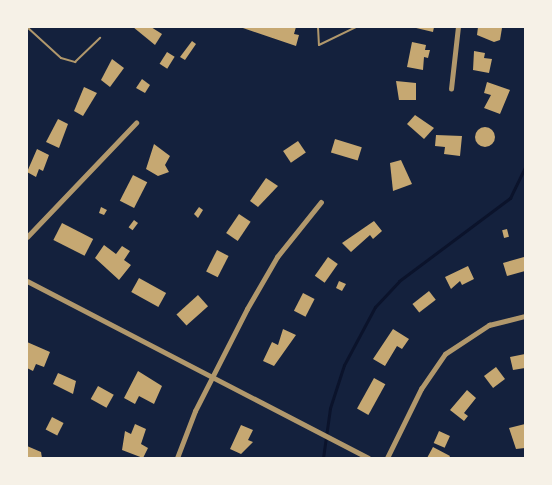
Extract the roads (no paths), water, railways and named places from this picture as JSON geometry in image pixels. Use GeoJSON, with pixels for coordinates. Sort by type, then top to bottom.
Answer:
{"type":"FeatureCollection","features":[{"type":"Feature","properties":{"kind":"street"},"geometry":{"type":"LineString","coordinates":[[451,89],[458,27]]}},
{"type":"Feature","properties":{"kind":"street"},"geometry":{"type":"LineString","coordinates":[[27,237],[136,123]]}},
{"type":"Feature","properties":{"kind":"street"},"geometry":{"type":"LineString","coordinates":[[177,458],[212,376],[277,257],[321,202]]}},
{"type":"Feature","properties":{"kind":"street"},"geometry":{"type":"LineString","coordinates":[[27,281],[368,458]]}},
{"type":"Feature","properties":{"kind":"street"},"geometry":{"type":"LineString","coordinates":[[387,458],[421,389],[445,354],[489,325],[525,316]]}},
{"type":"Feature","properties":{"kind":"lane"},"geometry":{"type":"LineString","coordinates":[[27,27],[61,58],[75,62],[82,59],[100,38]]}},
{"type":"Feature","properties":{"kind":"lane"},"geometry":{"type":"LineString","coordinates":[[318,27],[320,45],[356,27]]}},
{"type":"Feature","properties":{"kind":"waterway"},"geometry":{"type":"LineString","coordinates":[[323,458],[330,408],[344,365],[375,307],[399,281],[510,198],[525,167]]}}]}
